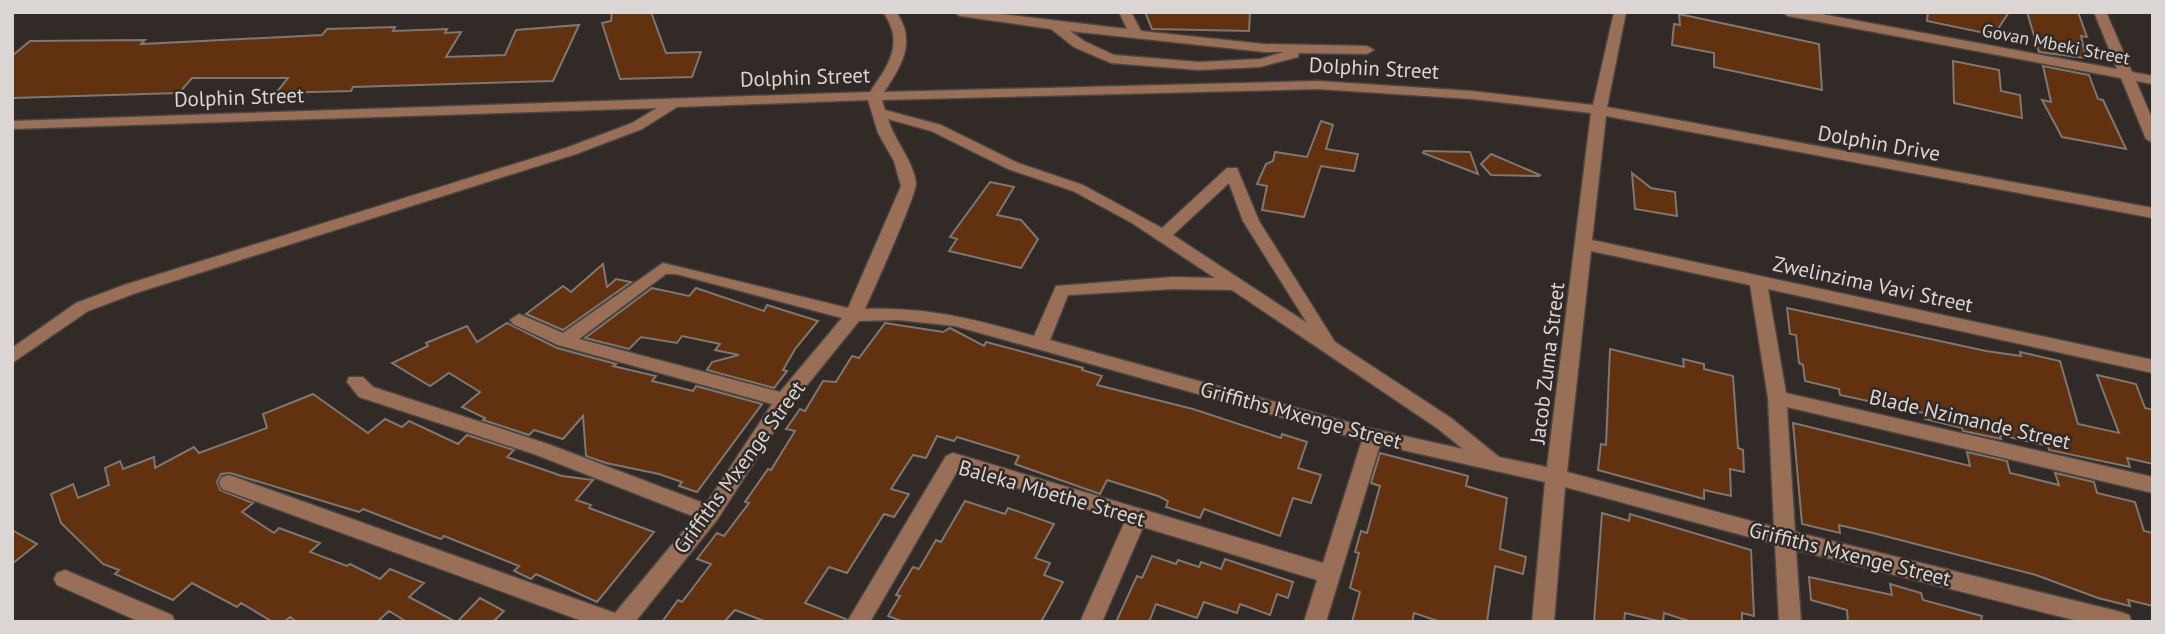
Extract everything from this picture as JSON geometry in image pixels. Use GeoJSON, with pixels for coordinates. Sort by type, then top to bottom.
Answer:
{"type":"FeatureCollection","features":[{"type":"Feature","properties":{"kind":"street"},"geometry":{"type":"LineString","coordinates":[[564,341],[663,268],[854,315],[909,186],[902,160],[885,133],[876,104],[894,67],[902,40],[900,23],[890,12]]}},
{"type":"Feature","properties":{"kind":"street"},"geometry":{"type":"LineString","coordinates":[[960,12],[971,16],[1264,48],[1367,50]]}},
{"type":"Feature","properties":{"kind":"street"},"geometry":{"type":"LineString","coordinates":[[1125,12],[1135,32]]}},
{"type":"Feature","properties":{"kind":"street","name":"Jacob Zuma Street"},"geometry":{"type":"LineString","coordinates":[[1543,622],[1556,477],[1599,110],[1620,12]]}},
{"type":"Feature","properties":{"kind":"street","name":"Govan Mbeki Street"},"geometry":{"type":"LineString","coordinates":[[1788,12],[2153,80]]}},
{"type":"Feature","properties":{"kind":"street"},"geometry":{"type":"LineString","coordinates":[[2100,12],[2153,139]]}},
{"type":"Feature","properties":{"kind":"street"},"geometry":{"type":"LineString","coordinates":[[1053,24],[1079,44],[1111,59],[1199,66],[1260,63],[1310,49]]}},
{"type":"Feature","properties":{"kind":"street","name":"Dolphin Street"},"geometry":{"type":"LineString","coordinates":[[12,125],[674,103],[876,104],[1318,85],[1485,96],[1599,110]]}},
{"type":"Feature","properties":{"kind":"street"},"geometry":{"type":"LineString","coordinates":[[12,357],[82,307],[130,289],[571,151],[636,126],[674,103]]}},
{"type":"Feature","properties":{"kind":"street"},"geometry":{"type":"LineString","coordinates":[[876,104],[936,128],[1013,166],[1078,188],[1163,236],[1444,424],[1496,464]]}},
{"type":"Feature","properties":{"kind":"street","name":"Dolphin Drive"},"geometry":{"type":"LineString","coordinates":[[1599,110],[2153,214]]}},
{"type":"Feature","properties":{"kind":"street"},"geometry":{"type":"LineString","coordinates":[[1163,236],[1232,171],[1251,221],[1331,347]]}},
{"type":"Feature","properties":{"kind":"street","name":"Zwelinzima Vavi Street"},"geometry":{"type":"LineString","coordinates":[[1584,244],[2153,367]]}},
{"type":"Feature","properties":{"kind":"street"},"geometry":{"type":"LineString","coordinates":[[1040,344],[1062,290],[1173,283],[1238,284]]}},
{"type":"Feature","properties":{"kind":"street"},"geometry":{"type":"LineString","coordinates":[[1758,283],[1777,398],[1783,538],[1790,622]]}},
{"type":"Feature","properties":{"kind":"street","name":"Griffiths Mxenge Street"},"geometry":{"type":"LineString","coordinates":[[621,622],[709,514],[784,400],[854,315],[898,314],[954,320],[1373,436],[1556,477],[1783,538],[2121,622]]}},
{"type":"Feature","properties":{"kind":"street"},"geometry":{"type":"LineString","coordinates":[[519,320],[564,341],[784,400]]}},
{"type":"Feature","properties":{"kind":"street"},"geometry":{"type":"LineString","coordinates":[[12,345],[45,332]]}},
{"type":"Feature","properties":{"kind":"street"},"geometry":{"type":"LineString","coordinates":[[356,382],[366,392],[541,449],[709,514]]}},
{"type":"Feature","properties":{"kind":"street","name":"Blade Nzimande Street"},"geometry":{"type":"LineString","coordinates":[[1777,398],[2153,485]]}},
{"type":"Feature","properties":{"kind":"street"},"geometry":{"type":"LineString","coordinates":[[1315,622],[1373,436]]}},
{"type":"Feature","properties":{"kind":"street","name":"Baleka Mbethe Street"},"geometry":{"type":"LineString","coordinates":[[858,622],[953,461],[1328,574]]}},
{"type":"Feature","properties":{"kind":"street"},"geometry":{"type":"LineString","coordinates":[[229,483],[612,622]]}},
{"type":"Feature","properties":{"kind":"street"},"geometry":{"type":"LineString","coordinates":[[1091,622],[1137,516]]}},
{"type":"Feature","properties":{"kind":"street"},"geometry":{"type":"LineString","coordinates":[[65,579],[164,622]]}},
{"type":"Feature","properties":{"kind":"building"},"geometry":{"type":"Polygon","coordinates":[[[612,12],[651,12],[666,53],[701,52],[692,77],[620,79],[602,23],[611,21],[612,12]]]}},
{"type":"Feature","properties":{"kind":"building"},"geometry":{"type":"Polygon","coordinates":[[[1145,12],[1250,12],[1249,31],[1152,29],[1145,12]]]}},
{"type":"Feature","properties":{"kind":"building"},"geometry":{"type":"Polygon","coordinates":[[[1928,12],[2009,12],[1994,35],[1927,21],[1928,12]]]}},
{"type":"Feature","properties":{"kind":"building"},"geometry":{"type":"Polygon","coordinates":[[[2027,12],[2078,12],[2087,37],[2081,36],[2086,58],[2039,52],[2027,12]]]}},
{"type":"Feature","properties":{"kind":"building"},"geometry":{"type":"Polygon","coordinates":[[[1679,14],[1819,44],[1822,90],[1714,67],[1714,53],[1672,45],[1674,24],[1680,25],[1679,14]]]}},
{"type":"Feature","properties":{"kind":"building"},"geometry":{"type":"Polygon","coordinates":[[[579,25],[553,81],[353,87],[351,91],[276,93],[288,78],[192,78],[179,93],[12,98],[12,56],[30,41],[145,40],[141,44],[322,35],[327,29],[395,27],[393,31],[447,29],[445,33],[461,32],[446,57],[505,55],[516,30],[579,25]]]}},
{"type":"Feature","properties":{"kind":"building"},"geometry":{"type":"Polygon","coordinates":[[[1953,61],[1999,70],[2001,91],[2020,95],[2022,118],[1954,103],[1953,61]]]}},
{"type":"Feature","properties":{"kind":"building"},"geometry":{"type":"Polygon","coordinates":[[[2043,66],[2089,75],[2098,99],[2103,100],[2126,149],[2062,137],[2042,100],[2051,102],[2043,66]]]}},
{"type":"Feature","properties":{"kind":"building"},"geometry":{"type":"Polygon","coordinates":[[[1321,121],[1333,125],[1326,149],[1358,154],[1354,171],[1321,166],[1304,217],[1262,210],[1267,186],[1257,184],[1266,164],[1273,161],[1275,152],[1307,157],[1321,121]]]}},
{"type":"Feature","properties":{"kind":"building"},"geometry":{"type":"Polygon","coordinates":[[[1470,152],[1478,174],[1423,153],[1470,152]]]}},
{"type":"Feature","properties":{"kind":"building"},"geometry":{"type":"Polygon","coordinates":[[[1491,154],[1540,175],[1491,175],[1481,164],[1491,154]]]}},
{"type":"Feature","properties":{"kind":"building"},"geometry":{"type":"Polygon","coordinates":[[[1632,173],[1651,188],[1675,192],[1677,216],[1635,209],[1632,173]]]}},
{"type":"Feature","properties":{"kind":"building"},"geometry":{"type":"Polygon","coordinates":[[[990,182],[1014,187],[997,215],[1021,220],[1038,239],[1021,268],[949,251],[957,239],[950,237],[990,182]]]}},
{"type":"Feature","properties":{"kind":"building"},"geometry":{"type":"Polygon","coordinates":[[[603,264],[607,287],[616,279],[631,282],[563,330],[526,314],[563,286],[571,292],[603,264]]]}},
{"type":"Feature","properties":{"kind":"building"},"geometry":{"type":"Polygon","coordinates":[[[652,288],[689,296],[696,288],[764,311],[767,305],[818,321],[795,349],[783,370],[787,371],[774,388],[707,370],[712,362],[739,355],[715,350],[720,344],[682,336],[677,343],[641,337],[629,349],[585,338],[652,288]]]}},
{"type":"Feature","properties":{"kind":"building"},"geometry":{"type":"Polygon","coordinates":[[[1787,308],[1986,351],[2021,356],[2020,352],[2060,361],[2078,424],[2119,433],[2097,375],[2136,384],[2145,408],[2153,410],[2153,464],[2127,458],[2130,467],[2049,450],[2048,446],[2000,435],[2001,439],[1963,431],[1962,428],[1925,419],[1924,413],[1840,395],[1839,389],[1805,381],[1803,365],[1799,363],[1796,335],[1790,334],[1787,308]]]}},
{"type":"Feature","properties":{"kind":"building"},"geometry":{"type":"Polygon","coordinates":[[[507,323],[557,348],[656,376],[652,381],[693,391],[696,386],[762,404],[697,492],[679,486],[682,482],[659,474],[586,456],[583,416],[563,439],[534,430],[529,435],[483,420],[485,418],[462,407],[480,392],[449,373],[430,386],[392,363],[428,346],[426,343],[467,326],[477,342],[507,323]]]}},
{"type":"Feature","properties":{"kind":"building"},"geometry":{"type":"Polygon","coordinates":[[[885,323],[943,332],[950,328],[984,346],[986,342],[1083,368],[1082,370],[1102,376],[1097,385],[1193,409],[1281,438],[1282,434],[1307,442],[1298,468],[1321,475],[1311,503],[1293,498],[1280,536],[1204,509],[1200,518],[1166,507],[1168,501],[1158,496],[1107,480],[1100,494],[1015,464],[1019,456],[957,437],[954,441],[937,436],[926,458],[913,455],[891,489],[909,494],[894,517],[884,514],[847,573],[829,567],[805,603],[846,619],[845,622],[767,622],[735,610],[724,622],[662,622],[678,600],[682,602],[711,564],[697,559],[717,533],[724,536],[749,503],[745,502],[768,469],[771,470],[795,431],[786,429],[800,409],[805,411],[823,381],[836,382],[852,356],[859,358],[885,323]]]}},
{"type":"Feature","properties":{"kind":"building"},"geometry":{"type":"Polygon","coordinates":[[[1610,349],[1684,367],[1683,359],[1704,364],[1704,369],[1733,376],[1738,448],[1743,450],[1744,472],[1730,469],[1731,496],[1704,490],[1704,499],[1598,470],[1601,444],[1606,445],[1610,349]]]}},
{"type":"Feature","properties":{"kind":"building"},"geometry":{"type":"Polygon","coordinates":[[[313,394],[368,433],[385,419],[402,427],[409,421],[458,444],[467,435],[514,450],[507,457],[562,476],[593,480],[576,500],[591,505],[589,508],[654,532],[597,602],[536,574],[531,579],[514,571],[519,566],[444,536],[441,539],[363,509],[359,512],[230,473],[221,474],[217,482],[220,490],[253,503],[242,512],[274,533],[279,528],[320,543],[310,552],[347,566],[350,564],[380,579],[390,569],[424,583],[409,597],[456,622],[407,622],[389,611],[377,622],[297,622],[290,617],[284,622],[273,622],[241,603],[237,607],[192,583],[173,600],[115,574],[119,570],[103,564],[61,523],[51,494],[73,484],[78,498],[109,485],[105,468],[120,461],[123,469],[154,457],[155,468],[194,447],[199,453],[267,428],[263,414],[313,394]]]}},
{"type":"Feature","properties":{"kind":"building"},"geometry":{"type":"Polygon","coordinates":[[[1793,423],[1970,466],[1967,452],[2007,461],[2010,473],[2059,485],[2055,473],[2094,482],[2097,493],[2135,502],[2144,531],[2153,533],[2153,606],[2128,600],[2130,606],[2098,598],[2036,575],[1839,525],[1840,533],[1802,524],[1793,423]]]}},
{"type":"Feature","properties":{"kind":"building"},"geometry":{"type":"Polygon","coordinates":[[[1380,453],[1468,476],[1466,486],[1507,498],[1500,549],[1526,557],[1523,574],[1495,566],[1487,622],[1441,622],[1414,613],[1412,622],[1352,622],[1360,592],[1350,588],[1359,553],[1355,552],[1361,531],[1367,533],[1380,486],[1371,483],[1380,453]]]}},
{"type":"Feature","properties":{"kind":"building"},"geometry":{"type":"Polygon","coordinates":[[[965,501],[1005,514],[1008,508],[1054,524],[1035,558],[1050,563],[1044,575],[1063,582],[1041,622],[904,622],[888,616],[900,596],[896,595],[913,567],[919,569],[936,540],[941,542],[965,501]]]}},
{"type":"Feature","properties":{"kind":"building"},"geometry":{"type":"Polygon","coordinates":[[[1602,513],[1629,521],[1630,514],[1751,550],[1754,616],[1742,613],[1742,622],[1692,622],[1664,613],[1663,622],[1625,613],[1624,622],[1594,622],[1602,513]]]}},
{"type":"Feature","properties":{"kind":"building"},"geometry":{"type":"Polygon","coordinates":[[[12,530],[37,544],[12,564],[12,530]]]}},
{"type":"Feature","properties":{"kind":"building"},"geometry":{"type":"Polygon","coordinates":[[[1152,556],[1176,564],[1178,560],[1199,567],[1201,562],[1221,569],[1225,559],[1293,582],[1288,598],[1277,594],[1270,615],[1240,604],[1237,613],[1204,602],[1197,618],[1156,604],[1149,622],[1116,622],[1137,576],[1142,578],[1152,556]]]}},
{"type":"Feature","properties":{"kind":"building"},"geometry":{"type":"Polygon","coordinates":[[[1809,577],[1892,595],[1890,584],[1921,593],[1923,600],[1982,616],[1981,622],[1848,622],[1847,610],[1811,600],[1809,577]]]}},
{"type":"Feature","properties":{"kind":"building"},"geometry":{"type":"Polygon","coordinates":[[[480,598],[504,611],[493,622],[457,622],[480,598]]]}}]}
